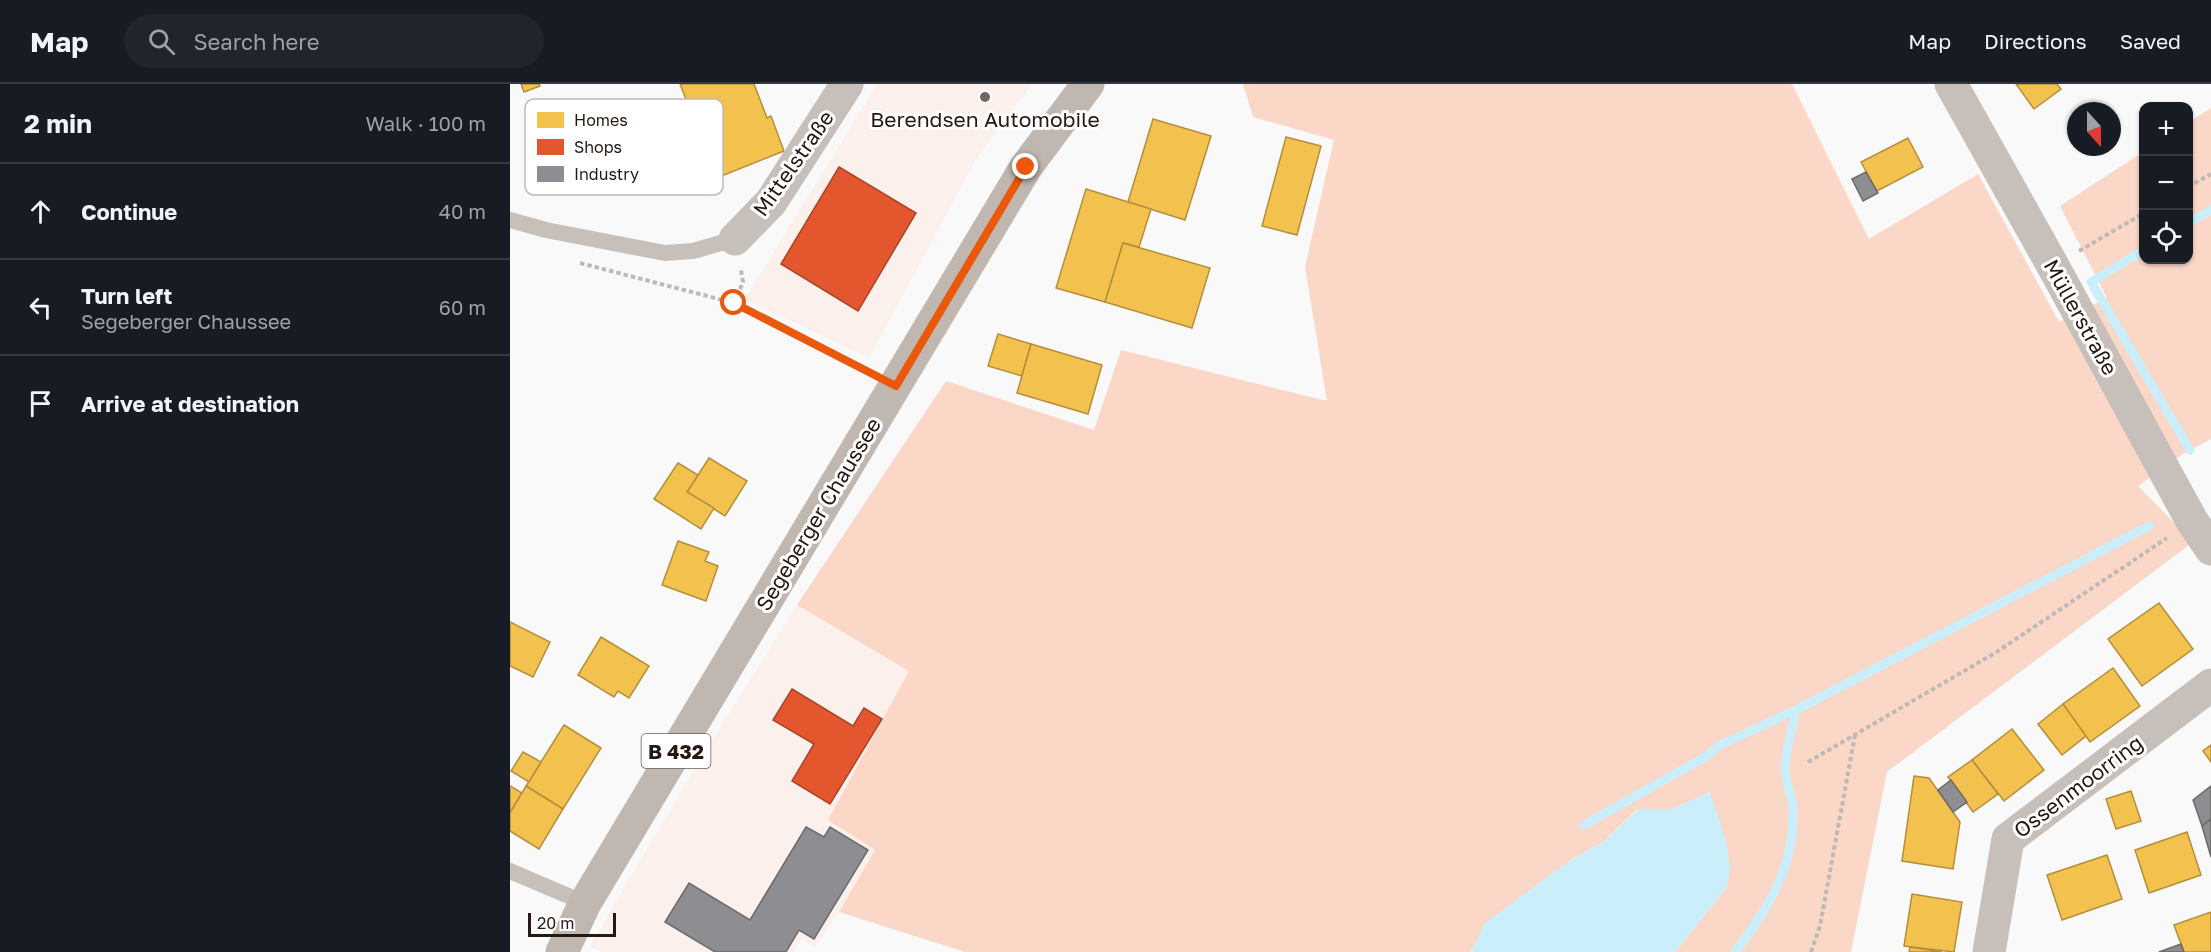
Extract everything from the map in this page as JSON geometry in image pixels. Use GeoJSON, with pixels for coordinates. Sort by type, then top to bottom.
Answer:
{"type":"FeatureCollection","features":[{"type":"Feature","properties":{"kind":"main road","name":"Segeberger Chaussee"},"geometry":{"type":"LineString","coordinates":[[563,952],[585,903],[1026,167],[1088,84]]}},
{"type":"Feature","properties":{"kind":"street","name":"Mittelstraße"},"geometry":{"type":"LineString","coordinates":[[735,239],[771,202],[847,84]]}},
{"type":"Feature","properties":{"kind":"street","name":"Müllerstraße"},"geometry":{"type":"LineString","coordinates":[[1951,84],[2192,521],[2211,549]]}},
{"type":"Feature","properties":{"kind":"street","name":"Ossenmoorring"},"geometry":{"type":"LineString","coordinates":[[1989,952],[2008,839],[2211,685]]}},
{"type":"Feature","properties":{"kind":"lane"},"geometry":{"type":"LineString","coordinates":[[510,220],[546,230],[665,253],[693,251],[735,239]]}},
{"type":"Feature","properties":{"kind":"lane"},"geometry":{"type":"LineString","coordinates":[[510,871],[585,903]]}},
{"type":"Feature","properties":{"kind":"path"},"geometry":{"type":"LineString","coordinates":[[2193,184],[2211,174]]}},
{"type":"Feature","properties":{"kind":"path"},"geometry":{"type":"LineString","coordinates":[[2053,266],[2139,216]]}},
{"type":"Feature","properties":{"kind":"path"},"geometry":{"type":"LineString","coordinates":[[577,262],[734,303],[896,386]]}},
{"type":"Feature","properties":{"kind":"path"},"geometry":{"type":"LineString","coordinates":[[1808,762],[1995,653],[2192,521]]}},
{"type":"Feature","properties":{"kind":"path"},"geometry":{"type":"LineString","coordinates":[[1811,952],[1820,927],[1856,734]]}},
{"type":"Feature","properties":{"kind":"shaded area"},"geometry":{"type":"Polygon","coordinates":[[[877,84],[1032,84],[976,159],[869,358],[745,299],[877,84]]]}},
{"type":"Feature","properties":{"kind":"shaded area"},"geometry":{"type":"Polygon","coordinates":[[[1243,84],[1792,84],[1869,239],[1978,174],[2059,322],[2107,298],[2060,206],[2139,155],[2139,264],[2193,264],[2193,119],[2211,108],[2211,439],[2183,454],[2138,486],[2193,542],[1887,772],[1851,952],[1675,952],[1727,887],[1710,792],[1672,809],[1638,809],[1603,842],[1572,859],[1471,952],[965,952],[839,912],[875,850],[828,820],[909,671],[797,605],[946,381],[1094,430],[1121,350],[1327,401],[1305,267],[1334,140],[1253,117],[1243,84]]]}},
{"type":"Feature","properties":{"kind":"shaded area"},"geometry":{"type":"Polygon","coordinates":[[[797,605],[910,671],[829,820],[875,850],[839,912],[815,948],[801,939],[793,952],[603,952],[589,947],[704,753],[797,605]]]}},
{"type":"Feature","properties":{"kind":"water"},"geometry":{"type":"Polygon","coordinates":[[[1710,792],[1727,844],[1730,869],[1727,887],[1675,952],[1471,952],[1485,923],[1572,859],[1603,842],[1639,809],[1672,809],[1710,792]]]}},
{"type":"Feature","properties":{"kind":"building: Homes"},"geometry":{"type":"Polygon","coordinates":[[[521,84],[539,84],[540,86],[524,92],[521,84]]]}},
{"type":"Feature","properties":{"kind":"building: Homes"},"geometry":{"type":"Polygon","coordinates":[[[680,84],[754,84],[767,118],[771,116],[784,151],[723,175],[723,99],[686,99],[680,84]]]}},
{"type":"Feature","properties":{"kind":"building: Homes"},"geometry":{"type":"Polygon","coordinates":[[[2016,84],[2057,84],[2061,89],[2034,109],[2016,84]]]}},
{"type":"Feature","properties":{"kind":"building: Homes"},"geometry":{"type":"Polygon","coordinates":[[[1153,119],[1211,136],[1185,220],[1128,202],[1153,119]]]}},
{"type":"Feature","properties":{"kind":"building: Homes"},"geometry":{"type":"Polygon","coordinates":[[[1286,137],[1321,146],[1297,235],[1262,226],[1286,137]]]}},
{"type":"Feature","properties":{"kind":"building: Homes"},"geometry":{"type":"Polygon","coordinates":[[[1908,138],[1923,167],[1877,191],[1861,162],[1908,138]]]}},
{"type":"Feature","properties":{"kind":"building: Homes"},"geometry":{"type":"Polygon","coordinates":[[[1086,189],[1151,209],[1139,247],[1123,243],[1105,302],[1056,288],[1086,189]]]}},
{"type":"Feature","properties":{"kind":"building: Homes"},"geometry":{"type":"Polygon","coordinates":[[[1123,243],[1210,268],[1192,328],[1105,302],[1123,243]]]}},
{"type":"Feature","properties":{"kind":"building: Homes"},"geometry":{"type":"Polygon","coordinates":[[[998,334],[1031,344],[1022,376],[988,366],[998,334]]]}},
{"type":"Feature","properties":{"kind":"building: Homes"},"geometry":{"type":"Polygon","coordinates":[[[1031,344],[1102,365],[1088,414],[1017,393],[1031,344]]]}},
{"type":"Feature","properties":{"kind":"building: Homes"},"geometry":{"type":"Polygon","coordinates":[[[709,458],[747,481],[725,516],[687,492],[709,458]]]}},
{"type":"Feature","properties":{"kind":"building: Homes"},"geometry":{"type":"Polygon","coordinates":[[[678,463],[698,475],[687,492],[714,508],[701,529],[654,499],[678,463]]]}},
{"type":"Feature","properties":{"kind":"building: Homes"},"geometry":{"type":"Polygon","coordinates":[[[678,541],[709,552],[705,561],[718,566],[706,601],[662,585],[678,541]]]}},
{"type":"Feature","properties":{"kind":"building: Homes"},"geometry":{"type":"Polygon","coordinates":[[[2159,603],[2193,649],[2142,686],[2108,639],[2159,603]]]}},
{"type":"Feature","properties":{"kind":"building: Homes"},"geometry":{"type":"Polygon","coordinates":[[[510,622],[550,642],[533,677],[510,666],[510,622]]]}},
{"type":"Feature","properties":{"kind":"building: Homes"},"geometry":{"type":"Polygon","coordinates":[[[601,637],[649,666],[629,698],[618,691],[614,697],[578,675],[601,637]]]}},
{"type":"Feature","properties":{"kind":"building: Homes"},"geometry":{"type":"Polygon","coordinates":[[[2113,668],[2140,706],[2090,742],[2063,704],[2113,668]]]}},
{"type":"Feature","properties":{"kind":"building: Homes"},"geometry":{"type":"Polygon","coordinates":[[[2063,704],[2086,736],[2062,755],[2038,724],[2063,704]]]}},
{"type":"Feature","properties":{"kind":"building: Homes"},"geometry":{"type":"Polygon","coordinates":[[[564,725],[601,748],[563,809],[526,786],[564,725]]]}},
{"type":"Feature","properties":{"kind":"building: Homes"},"geometry":{"type":"Polygon","coordinates":[[[2012,729],[2044,770],[2004,801],[1972,760],[2012,729]]]}},
{"type":"Feature","properties":{"kind":"building: Homes"},"geometry":{"type":"Polygon","coordinates":[[[2211,745],[2211,762],[2203,751],[2211,745]]]}},
{"type":"Feature","properties":{"kind":"building: Homes"},"geometry":{"type":"Polygon","coordinates":[[[523,752],[541,762],[529,782],[511,771],[523,752]]]}},
{"type":"Feature","properties":{"kind":"building: Homes"},"geometry":{"type":"Polygon","coordinates":[[[1972,760],[1998,794],[1973,812],[1948,777],[1972,760]]]}},
{"type":"Feature","properties":{"kind":"building: Homes"},"geometry":{"type":"Polygon","coordinates":[[[1914,776],[1929,778],[1960,822],[1953,869],[1902,861],[1914,776]]]}},
{"type":"Feature","properties":{"kind":"building: Homes"},"geometry":{"type":"Polygon","coordinates":[[[510,786],[522,793],[510,813],[510,786]]]}},
{"type":"Feature","properties":{"kind":"building: Homes"},"geometry":{"type":"Polygon","coordinates":[[[526,786],[563,809],[539,849],[510,831],[510,813],[526,786]]]}},
{"type":"Feature","properties":{"kind":"building: Homes"},"geometry":{"type":"Polygon","coordinates":[[[2131,791],[2141,821],[2116,829],[2106,799],[2131,791]]]}},
{"type":"Feature","properties":{"kind":"building: Homes"},"geometry":{"type":"Polygon","coordinates":[[[2187,832],[2201,875],[2149,893],[2135,850],[2187,832]]]}},
{"type":"Feature","properties":{"kind":"building: Homes"},"geometry":{"type":"Polygon","coordinates":[[[2107,855],[2122,899],[2062,920],[2047,875],[2107,855]]]}},
{"type":"Feature","properties":{"kind":"building: Homes"},"geometry":{"type":"Polygon","coordinates":[[[1912,894],[1962,902],[1954,952],[1904,946],[1912,894]]]}},
{"type":"Feature","properties":{"kind":"building: Homes"},"geometry":{"type":"Polygon","coordinates":[[[2211,912],[2211,952],[2184,952],[2174,925],[2211,912]]]}},
{"type":"Feature","properties":{"kind":"building: Homes"},"geometry":{"type":"Polygon","coordinates":[[[1910,947],[1942,952],[1909,952],[1910,947]]]}},
{"type":"Feature","properties":{"kind":"building: Shops"},"geometry":{"type":"Polygon","coordinates":[[[839,167],[916,213],[858,311],[781,264],[839,167]]]}},
{"type":"Feature","properties":{"kind":"building: Shops"},"geometry":{"type":"Polygon","coordinates":[[[792,689],[853,726],[864,708],[882,719],[830,804],[792,781],[814,744],[773,720],[792,689]]]}},
{"type":"Feature","properties":{"kind":"building: Industry"},"geometry":{"type":"Polygon","coordinates":[[[1866,172],[1878,193],[1863,201],[1852,179],[1866,172]]]}},
{"type":"Feature","properties":{"kind":"building: Industry"},"geometry":{"type":"Polygon","coordinates":[[[1951,780],[1967,802],[1953,812],[1938,790],[1951,780]]]}},
{"type":"Feature","properties":{"kind":"building: Industry"},"geometry":{"type":"Polygon","coordinates":[[[2211,786],[2211,819],[2202,826],[2193,800],[2211,786]]]}},
{"type":"Feature","properties":{"kind":"building: Industry"},"geometry":{"type":"Polygon","coordinates":[[[2211,819],[2211,857],[2202,826],[2211,819]]]}},
{"type":"Feature","properties":{"kind":"building: Industry"},"geometry":{"type":"Polygon","coordinates":[[[806,827],[824,837],[830,827],[868,850],[814,939],[799,930],[786,952],[715,952],[665,922],[689,883],[750,920],[806,827]]]}},
{"type":"Feature","properties":{"kind":"building: Industry"},"geometry":{"type":"Polygon","coordinates":[[[2181,944],[2184,952],[2159,952],[2181,944]]]}},
{"type":"Feature","properties":{"kind":"waterway"},"geometry":{"type":"LineString","coordinates":[[2193,220],[2211,210]]}},
{"type":"Feature","properties":{"kind":"waterway"},"geometry":{"type":"LineString","coordinates":[[2139,253],[2091,282],[2190,450]]}},
{"type":"Feature","properties":{"kind":"waterway"},"geometry":{"type":"LineString","coordinates":[[1584,825],[1707,756],[1720,745],[1796,710],[2149,526]]}},
{"type":"Feature","properties":{"kind":"waterway"},"geometry":{"type":"LineString","coordinates":[[1735,952],[1769,903],[1789,850],[1793,810],[1785,763],[1796,710]]}},
{"type":"Feature","properties":{"kind":"place","name":"Berendsen Automobile"},"geometry":{"type":"Point","coordinates":[985,97]}},
{"type":"Feature","properties":{"kind":"route"},"geometry":{"type":"LineString","coordinates":[[734,303],[896,386],[1026,167]]}}]}
